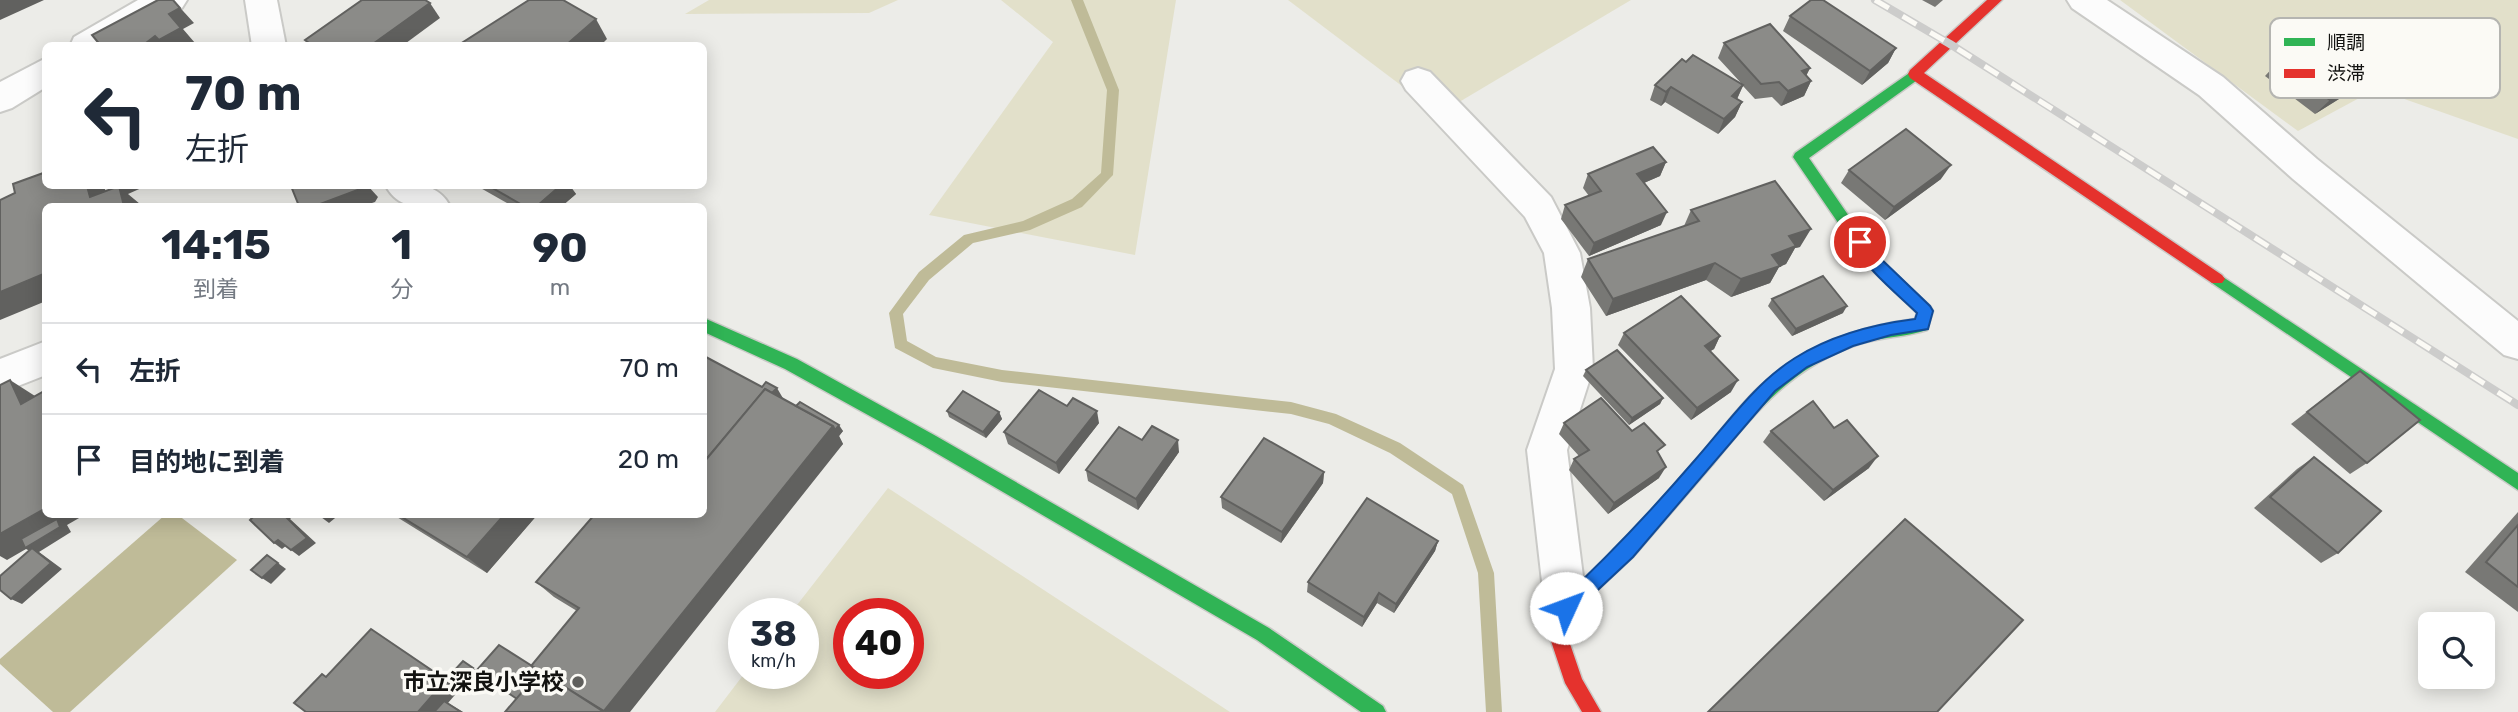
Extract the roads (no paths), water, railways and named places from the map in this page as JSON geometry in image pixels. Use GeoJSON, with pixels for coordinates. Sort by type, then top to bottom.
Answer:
{"type":"FeatureCollection","features":[{"type":"Feature","properties":{"kind":"street"},"geometry":{"type":"LineString","coordinates":[[93,42],[153,6],[171,0]]}},
{"type":"Feature","properties":{"kind":"street"},"geometry":{"type":"LineString","coordinates":[[261,0],[268,42]]}},
{"type":"Feature","properties":{"kind":"street"},"geometry":{"type":"LineString","coordinates":[[1566,608],[1627,551],[1770,386],[1801,363],[1849,341],[1891,328],[1922,325],[1925,311],[1872,261],[1800,157],[1915,74],[1995,0]]}},
{"type":"Feature","properties":{"kind":"street"},"geometry":{"type":"LineString","coordinates":[[2083,0],[2211,86],[2305,169],[2518,343]]}},
{"type":"Feature","properties":{"kind":"street"},"geometry":{"type":"LineString","coordinates":[[0,99],[42,73]]}},
{"type":"Feature","properties":{"kind":"street"},"geometry":{"type":"LineString","coordinates":[[1915,74],[2518,482]]}},
{"type":"Feature","properties":{"kind":"street"},"geometry":{"type":"LineString","coordinates":[[1418,82],[1538,206],[1562,253],[1571,308],[1574,369],[1547,450],[1566,608],[1558,635],[1574,683],[1592,712]]}},
{"type":"Feature","properties":{"kind":"street"},"geometry":{"type":"LineString","coordinates":[[707,326],[791,364],[930,440],[1263,634],[1377,712]]}},
{"type":"Feature","properties":{"kind":"street"},"geometry":{"type":"LineString","coordinates":[[0,376],[42,359]]}},
{"type":"Feature","properties":{"kind":"waterway"},"geometry":{"type":"LineString","coordinates":[[1077,0],[1113,90],[1107,175],[1077,203],[1025,226],[969,239],[924,276],[896,313],[900,344],[933,362],[1002,376],[1291,408],[1331,418],[1395,448],[1458,490],[1486,573],[1494,712]]}},
{"type":"Feature","properties":{"kind":"railway"},"geometry":{"type":"LineString","coordinates":[[1875,0],[1950,44],[2518,405]]}},
{"type":"Feature","properties":{"kind":"place","name":"市立深良小学校"},"geometry":{"type":"Point","coordinates":[578,682]}}]}
